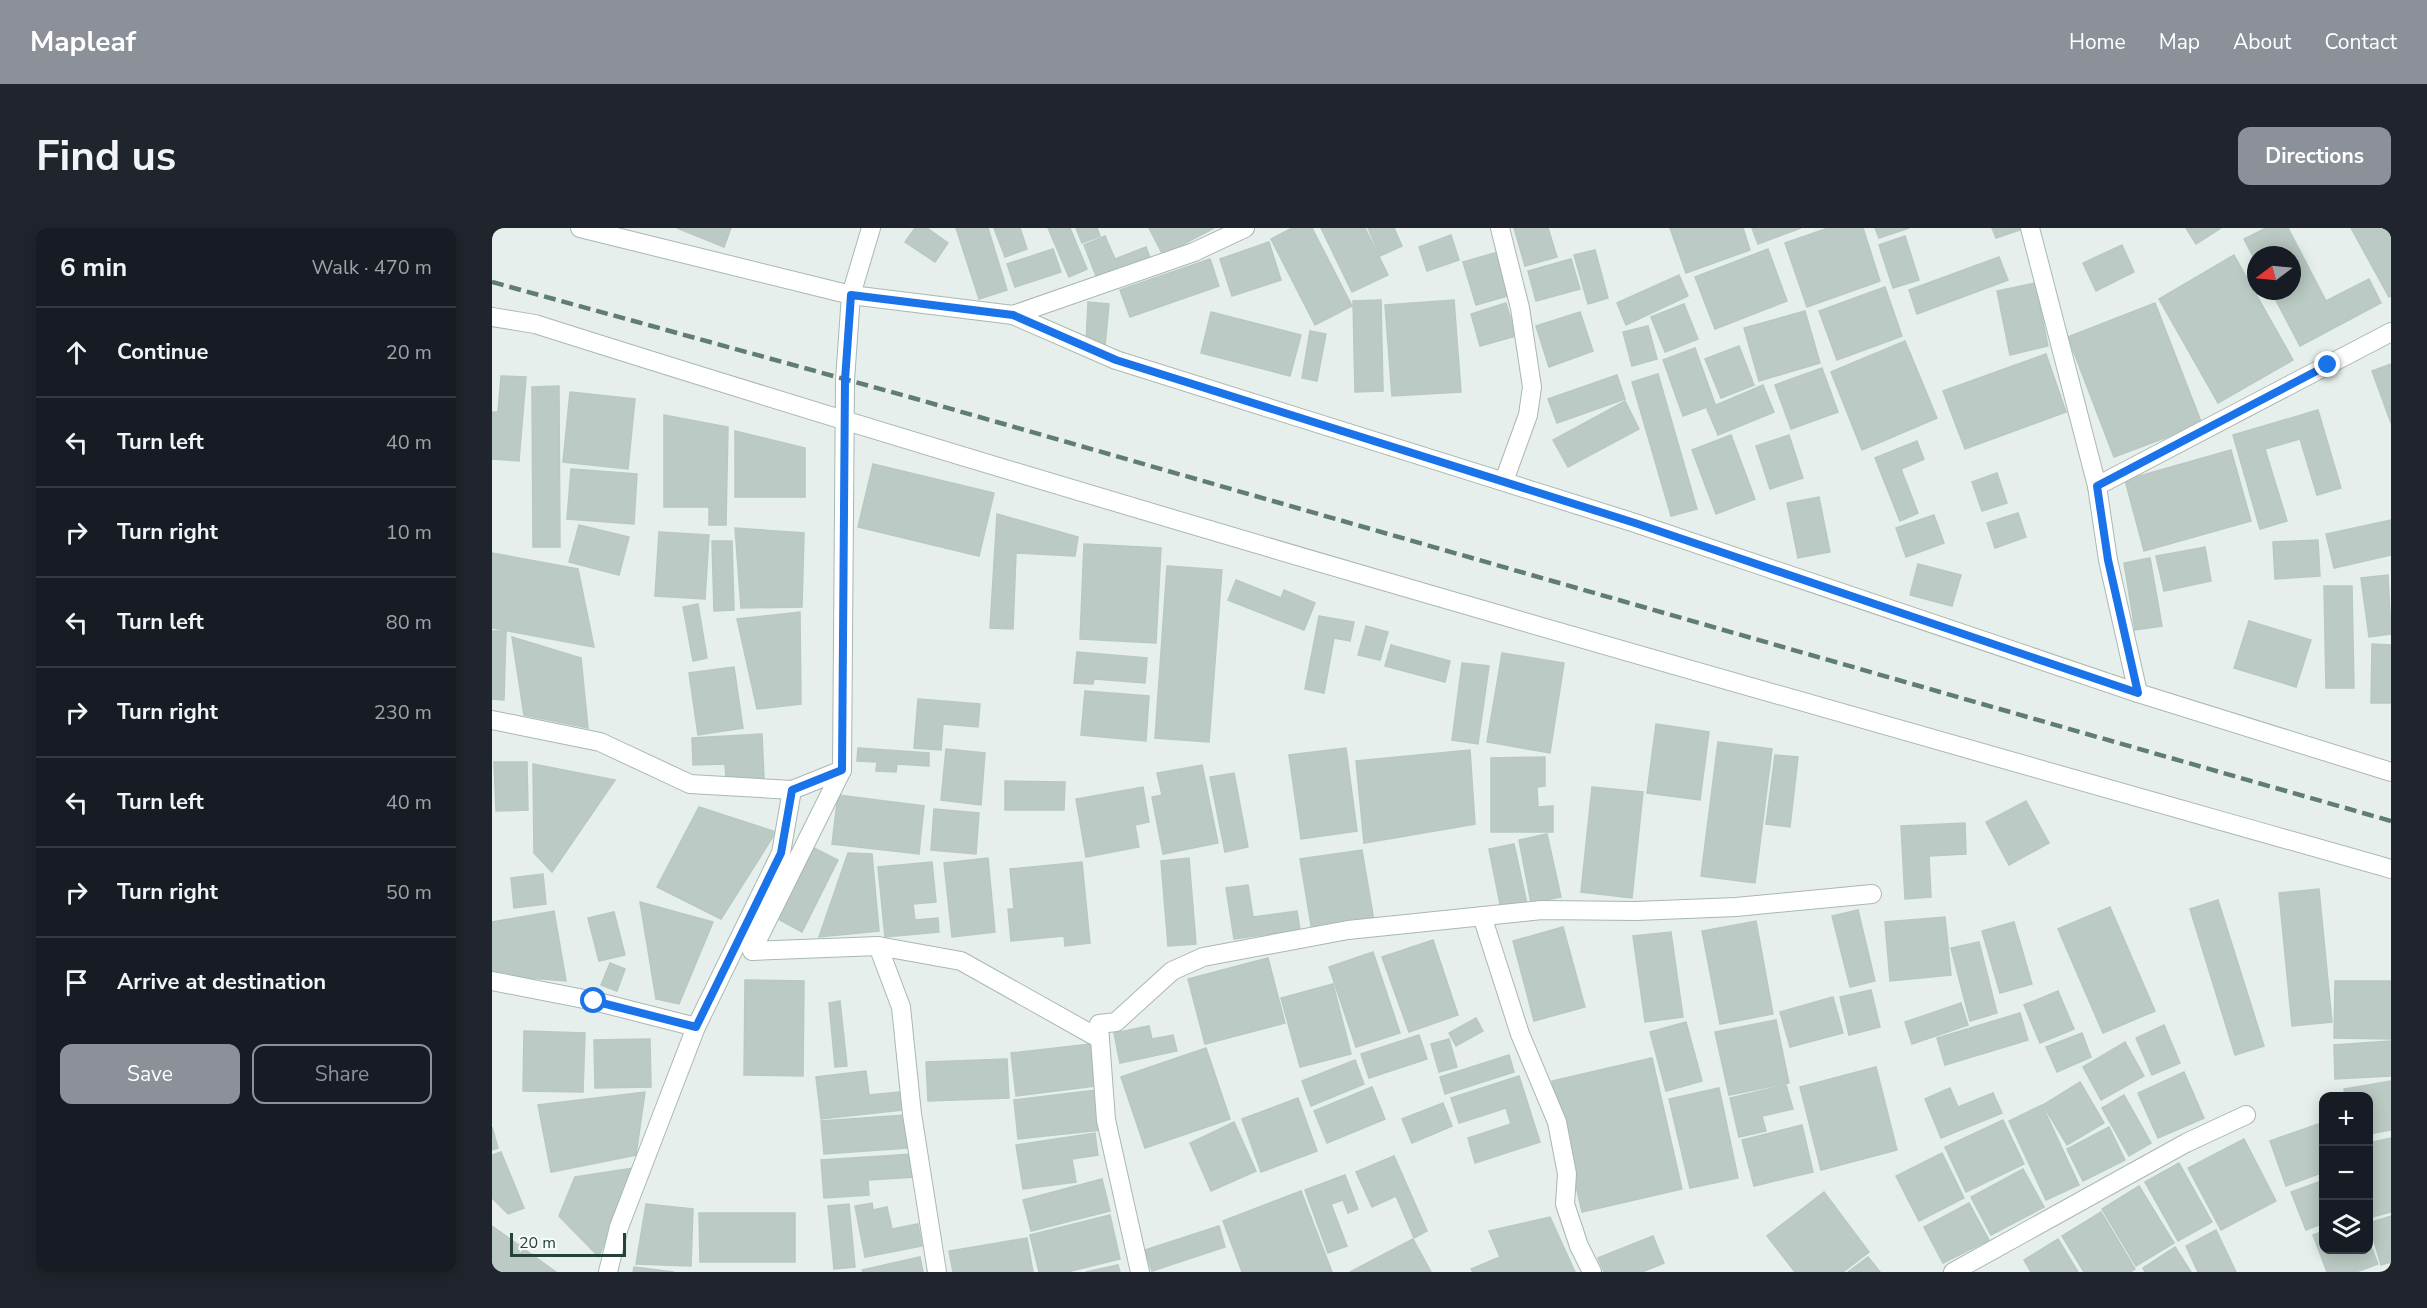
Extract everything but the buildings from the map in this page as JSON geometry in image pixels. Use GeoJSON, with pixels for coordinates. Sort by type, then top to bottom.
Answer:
{"type":"FeatureCollection","features":[{"type":"Feature","properties":{"kind":"street"},"geometry":{"type":"LineString","coordinates":[[580,228],[851,295],[1013,315],[1116,360],[1635,523],[2138,693],[2391,772]]}},
{"type":"Feature","properties":{"kind":"street"},"geometry":{"type":"LineString","coordinates":[[872,228],[851,295],[845,380],[842,770],[752,951],[878,946],[961,961],[1100,1039]]}},
{"type":"Feature","properties":{"kind":"street"},"geometry":{"type":"LineString","coordinates":[[1013,315],[1194,252],[1245,228]]}},
{"type":"Feature","properties":{"kind":"street"},"geometry":{"type":"LineString","coordinates":[[1500,228],[1520,308],[1532,387],[1528,415],[1504,482]]}},
{"type":"Feature","properties":{"kind":"street"},"geometry":{"type":"LineString","coordinates":[[2030,228],[2097,486],[2108,560],[2138,693]]}},
{"type":"Feature","properties":{"kind":"street"},"geometry":{"type":"LineString","coordinates":[[492,316],[535,324],[846,422],[1503,615],[2391,869]]}},
{"type":"Feature","properties":{"kind":"street"},"geometry":{"type":"LineString","coordinates":[[2097,486],[2391,332]]}},
{"type":"Feature","properties":{"kind":"street"},"geometry":{"type":"LineString","coordinates":[[492,720],[600,742],[690,784],[792,790],[842,770]]}},
{"type":"Feature","properties":{"kind":"street"},"geometry":{"type":"LineString","coordinates":[[608,1272],[619,1227],[696,1027],[781,853],[792,790]]}},
{"type":"Feature","properties":{"kind":"street"},"geometry":{"type":"LineString","coordinates":[[1140,1272],[1121,1177],[1106,1120],[1099,1024],[1116,1022],[1172,971],[1203,957],[1348,930],[1542,910],[1636,911],[1736,908],[1872,894]]}},
{"type":"Feature","properties":{"kind":"street"},"geometry":{"type":"LineString","coordinates":[[1482,916],[1520,1034],[1557,1122],[1566,1174],[1565,1204],[1579,1246],[1592,1272]]}},
{"type":"Feature","properties":{"kind":"street"},"geometry":{"type":"LineString","coordinates":[[878,946],[901,1007],[912,1114],[937,1272]]}},
{"type":"Feature","properties":{"kind":"street"},"geometry":{"type":"LineString","coordinates":[[492,981],[594,1001],[696,1027]]}},
{"type":"Feature","properties":{"kind":"street"},"geometry":{"type":"LineString","coordinates":[[1953,1272],[2186,1143],[2246,1115]]}},
{"type":"Feature","properties":{"kind":"railway"},"geometry":{"type":"LineString","coordinates":[[492,282],[906,396],[2391,821]]}},
{"type":"Feature","properties":{"kind":"route"},"geometry":{"type":"LineString","coordinates":[[594,1001],[696,1027],[781,853],[792,790],[842,770],[845,380],[851,295],[1013,315],[1116,360],[1635,523],[2138,693],[2108,560],[2097,486],[2328,365]]}}]}
